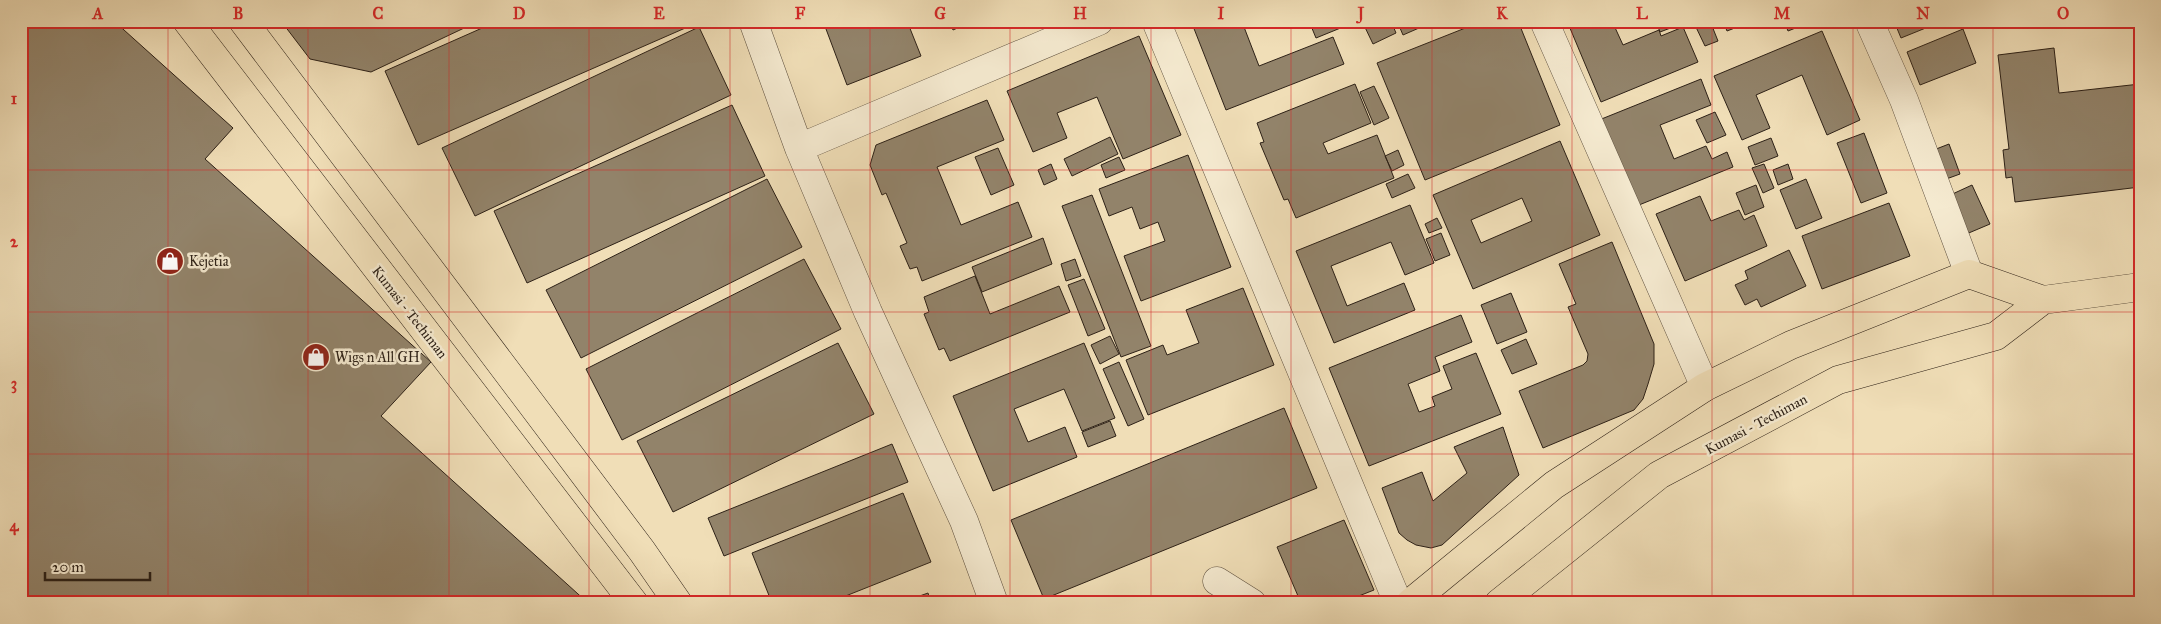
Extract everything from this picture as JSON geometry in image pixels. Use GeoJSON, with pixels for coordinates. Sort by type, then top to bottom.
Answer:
{"type":"FeatureCollection","features":[{"type":"Feature","properties":{"kind":"main road","name":"Kumasi - Techiman"},"geometry":{"type":"LineString","coordinates":[[187,21],[634,603]]}},
{"type":"Feature","properties":{"kind":"main road"},"geometry":{"type":"LineString","coordinates":[[244,21],[642,551],[678,603]]}},
{"type":"Feature","properties":{"kind":"main road"},"geometry":{"type":"LineString","coordinates":[[1410,603],[1554,485],[1705,387],[1791,345],[1969,274],[2043,300],[2140,288]]}},
{"type":"Feature","properties":{"kind":"main road","name":"Kumasi - Techiman"},"geometry":{"type":"LineString","coordinates":[[1499,603],[1659,475],[1838,380],[1996,336],[2043,300]]}},
{"type":"Feature","properties":{"kind":"street"},"geometry":{"type":"LineString","coordinates":[[753,21],[799,148],[868,312],[964,521],[994,603]]}},
{"type":"Feature","properties":{"kind":"street"},"geometry":{"type":"LineString","coordinates":[[799,148],[1099,21]]}},
{"type":"Feature","properties":{"kind":"street"},"geometry":{"type":"LineString","coordinates":[[1156,21],[1398,603]]}},
{"type":"Feature","properties":{"kind":"street"},"geometry":{"type":"LineString","coordinates":[[1544,21],[1705,387]]}},
{"type":"Feature","properties":{"kind":"street"},"geometry":{"type":"LineString","coordinates":[[1869,21],[1904,100],[1969,274]]}},
{"type":"Feature","properties":{"kind":"street"},"geometry":{"type":"LineString","coordinates":[[1217,581],[1252,603]]}},
{"type":"Feature","properties":{"kind":"building","name":"Kejetia"},"geometry":{"type":"Polygon","coordinates":[[[21,21],[114,21],[233,128],[205,159],[431,362],[381,416],[588,603],[21,603],[21,21]]]}},
{"type":"Feature","properties":{"kind":"building"},"geometry":{"type":"Polygon","coordinates":[[[281,21],[479,21],[371,72],[310,59],[281,21]]]}},
{"type":"Feature","properties":{"kind":"building"},"geometry":{"type":"Polygon","coordinates":[[[498,21],[699,22],[418,145],[385,71],[498,21]]]}},
{"type":"Feature","properties":{"kind":"building"},"geometry":{"type":"Polygon","coordinates":[[[823,21],[907,21],[921,56],[847,85],[823,21]]]}},
{"type":"Feature","properties":{"kind":"building"},"geometry":{"type":"Polygon","coordinates":[[[949,21],[973,21],[953,30],[949,21]]]}},
{"type":"Feature","properties":{"kind":"building"},"geometry":{"type":"Polygon","coordinates":[[[1191,21],[1258,21],[1244,27],[1259,66],[1333,37],[1344,64],[1226,110],[1191,21]]]}},
{"type":"Feature","properties":{"kind":"building"},"geometry":{"type":"Polygon","coordinates":[[[1309,21],[1340,21],[1343,27],[1316,38],[1309,21]]]}},
{"type":"Feature","properties":{"kind":"building"},"geometry":{"type":"Polygon","coordinates":[[[1362,21],[1391,21],[1396,33],[1373,44],[1362,21]]]}},
{"type":"Feature","properties":{"kind":"building"},"geometry":{"type":"Polygon","coordinates":[[[1397,21],[1435,21],[1403,35],[1397,21]]]}},
{"type":"Feature","properties":{"kind":"building"},"geometry":{"type":"Polygon","coordinates":[[[1483,21],[1518,21],[1560,125],[1425,180],[1377,63],[1483,21]]]}},
{"type":"Feature","properties":{"kind":"building"},"geometry":{"type":"Polygon","coordinates":[[[1567,21],[1612,21],[1623,45],[1659,30],[1661,36],[1683,27],[1698,62],[1601,102],[1567,21]]]}},
{"type":"Feature","properties":{"kind":"building"},"geometry":{"type":"Polygon","coordinates":[[[1656,21],[1680,21],[1681,24],[1660,32],[1656,21]]]}},
{"type":"Feature","properties":{"kind":"building"},"geometry":{"type":"Polygon","coordinates":[[[1697,21],[1710,21],[1718,41],[1705,46],[1694,23],[1697,21]]]}},
{"type":"Feature","properties":{"kind":"building"},"geometry":{"type":"Polygon","coordinates":[[[1723,21],[1753,21],[1727,31],[1723,21]]]}},
{"type":"Feature","properties":{"kind":"building"},"geometry":{"type":"Polygon","coordinates":[[[1784,21],[1813,21],[1788,31],[1784,21]]]}},
{"type":"Feature","properties":{"kind":"building"},"geometry":{"type":"Polygon","coordinates":[[[1894,21],[1943,21],[1901,38],[1894,21]]]}},
{"type":"Feature","properties":{"kind":"building"},"geometry":{"type":"Polygon","coordinates":[[[699,27],[731,95],[475,216],[442,148],[699,27]]]}},
{"type":"Feature","properties":{"kind":"building"},"geometry":{"type":"Polygon","coordinates":[[[1963,29],[1976,63],[1920,85],[1907,52],[1963,29]]]}},
{"type":"Feature","properties":{"kind":"building"},"geometry":{"type":"Polygon","coordinates":[[[1822,31],[1860,120],[1827,135],[1802,75],[1756,95],[1770,128],[1742,140],[1714,76],[1822,31]]]}},
{"type":"Feature","properties":{"kind":"building"},"geometry":{"type":"Polygon","coordinates":[[[1139,36],[1181,135],[1123,159],[1097,97],[1057,113],[1067,138],[1033,152],[1007,91],[1139,36]]]}},
{"type":"Feature","properties":{"kind":"building"},"geometry":{"type":"Polygon","coordinates":[[[2054,48],[2059,93],[2140,84],[2140,187],[2015,202],[2012,177],[2006,178],[2003,150],[2009,149],[1998,55],[2054,48]]]}},
{"type":"Feature","properties":{"kind":"building"},"geometry":{"type":"Polygon","coordinates":[[[1701,79],[1711,105],[1660,125],[1674,159],[1706,146],[1712,159],[1727,152],[1733,167],[1634,207],[1599,120],[1701,79]]]}},
{"type":"Feature","properties":{"kind":"building"},"geometry":{"type":"Polygon","coordinates":[[[1355,84],[1371,123],[1323,143],[1328,154],[1377,135],[1394,178],[1296,218],[1288,199],[1284,200],[1260,143],[1264,142],[1257,123],[1355,84]]]}},
{"type":"Feature","properties":{"kind":"building"},"geometry":{"type":"Polygon","coordinates":[[[1374,86],[1389,118],[1374,125],[1360,92],[1374,86]]]}},
{"type":"Feature","properties":{"kind":"building"},"geometry":{"type":"Polygon","coordinates":[[[987,100],[1004,140],[937,167],[961,225],[1018,202],[1032,237],[922,281],[917,267],[910,269],[900,246],[907,243],[886,193],[882,195],[870,165],[876,145],[987,100]]]}},
{"type":"Feature","properties":{"kind":"building"},"geometry":{"type":"Polygon","coordinates":[[[732,105],[765,176],[527,283],[494,211],[732,105]]]}},
{"type":"Feature","properties":{"kind":"building"},"geometry":{"type":"Polygon","coordinates":[[[1715,112],[1726,135],[1707,143],[1696,120],[1715,112]]]}},
{"type":"Feature","properties":{"kind":"building"},"geometry":{"type":"Polygon","coordinates":[[[1864,133],[1887,193],[1861,203],[1837,143],[1864,133]]]}},
{"type":"Feature","properties":{"kind":"building"},"geometry":{"type":"Polygon","coordinates":[[[1110,137],[1118,154],[1072,176],[1064,159],[1110,137]]]}},
{"type":"Feature","properties":{"kind":"building"},"geometry":{"type":"Polygon","coordinates":[[[1771,138],[1778,156],[1755,165],[1748,147],[1771,138]]]}},
{"type":"Feature","properties":{"kind":"building"},"geometry":{"type":"Polygon","coordinates":[[[1560,141],[1600,235],[1473,289],[1433,195],[1560,141]],[[1522,198],[1471,220],[1481,243],[1532,221],[1522,198]]]}},
{"type":"Feature","properties":{"kind":"building"},"geometry":{"type":"Polygon","coordinates":[[[1949,144],[1960,174],[1938,182],[1926,153],[1949,144]]]}},
{"type":"Feature","properties":{"kind":"building"},"geometry":{"type":"Polygon","coordinates":[[[998,148],[1014,185],[991,195],[975,157],[998,148]]]}},
{"type":"Feature","properties":{"kind":"building"},"geometry":{"type":"Polygon","coordinates":[[[1398,150],[1404,165],[1392,171],[1385,156],[1398,150]]]}},
{"type":"Feature","properties":{"kind":"building"},"geometry":{"type":"Polygon","coordinates":[[[1188,155],[1231,267],[1141,301],[1124,256],[1165,241],[1158,222],[1140,229],[1132,207],[1109,216],[1099,189],[1188,155]]]}},
{"type":"Feature","properties":{"kind":"building"},"geometry":{"type":"Polygon","coordinates":[[[1119,157],[1125,170],[1106,178],[1101,165],[1119,157]]]}},
{"type":"Feature","properties":{"kind":"building"},"geometry":{"type":"Polygon","coordinates":[[[1051,164],[1057,179],[1044,185],[1038,170],[1051,164]]]}},
{"type":"Feature","properties":{"kind":"building"},"geometry":{"type":"Polygon","coordinates":[[[1764,164],[1774,188],[1763,193],[1752,168],[1764,164]]]}},
{"type":"Feature","properties":{"kind":"building"},"geometry":{"type":"Polygon","coordinates":[[[1788,164],[1793,179],[1778,185],[1773,170],[1788,164]]]}},
{"type":"Feature","properties":{"kind":"building"},"geometry":{"type":"Polygon","coordinates":[[[1408,174],[1415,188],[1392,198],[1386,184],[1408,174]]]}},
{"type":"Feature","properties":{"kind":"building"},"geometry":{"type":"Polygon","coordinates":[[[767,179],[802,247],[581,358],[546,290],[767,179]]]}},
{"type":"Feature","properties":{"kind":"building"},"geometry":{"type":"Polygon","coordinates":[[[1806,179],[1822,218],[1796,229],[1780,190],[1806,179]]]}},
{"type":"Feature","properties":{"kind":"building"},"geometry":{"type":"Polygon","coordinates":[[[1756,185],[1764,207],[1745,215],[1736,193],[1756,185]]]}},
{"type":"Feature","properties":{"kind":"building"},"geometry":{"type":"Polygon","coordinates":[[[1972,185],[1990,224],[1964,235],[1946,197],[1972,185]]]}},
{"type":"Feature","properties":{"kind":"building"},"geometry":{"type":"Polygon","coordinates":[[[1092,195],[1151,346],[1121,357],[1062,206],[1092,195]]]}},
{"type":"Feature","properties":{"kind":"building"},"geometry":{"type":"Polygon","coordinates":[[[1700,196],[1711,221],[1739,210],[1744,220],[1754,215],[1767,246],[1685,281],[1656,214],[1700,196]]]}},
{"type":"Feature","properties":{"kind":"building"},"geometry":{"type":"Polygon","coordinates":[[[1889,203],[1910,256],[1822,289],[1802,236],[1889,203]]]}},
{"type":"Feature","properties":{"kind":"building"},"geometry":{"type":"Polygon","coordinates":[[[1410,205],[1434,263],[1405,275],[1391,242],[1331,266],[1347,306],[1404,283],[1415,310],[1334,343],[1296,251],[1410,205]]]}},
{"type":"Feature","properties":{"kind":"building"},"geometry":{"type":"Polygon","coordinates":[[[1437,218],[1442,228],[1429,233],[1425,224],[1437,218]]]}},
{"type":"Feature","properties":{"kind":"building"},"geometry":{"type":"Polygon","coordinates":[[[1441,233],[1450,255],[1435,261],[1426,239],[1441,233]]]}},
{"type":"Feature","properties":{"kind":"building"},"geometry":{"type":"Polygon","coordinates":[[[1043,238],[1052,264],[982,292],[972,267],[1043,238]]]}},
{"type":"Feature","properties":{"kind":"building"},"geometry":{"type":"Polygon","coordinates":[[[1612,242],[1654,344],[1654,364],[1643,399],[1634,410],[1543,448],[1519,391],[1583,365],[1587,361],[1588,354],[1568,307],[1576,304],[1559,264],[1612,242]]]}},
{"type":"Feature","properties":{"kind":"building"},"geometry":{"type":"Polygon","coordinates":[[[1789,250],[1806,286],[1761,307],[1757,299],[1745,305],[1735,285],[1748,279],[1745,271],[1789,250]]]}},
{"type":"Feature","properties":{"kind":"building"},"geometry":{"type":"Polygon","coordinates":[[[804,259],[841,329],[622,440],[586,369],[804,259]]]}},
{"type":"Feature","properties":{"kind":"building"},"geometry":{"type":"Polygon","coordinates":[[[1075,259],[1081,276],[1066,281],[1061,264],[1075,259]]]}},
{"type":"Feature","properties":{"kind":"building"},"geometry":{"type":"Polygon","coordinates":[[[975,276],[990,314],[1059,286],[1070,312],[950,361],[944,348],[939,350],[924,314],[929,312],[924,297],[975,276]]]}},
{"type":"Feature","properties":{"kind":"building"},"geometry":{"type":"Polygon","coordinates":[[[1084,279],[1105,329],[1088,336],[1068,285],[1084,279]]]}},
{"type":"Feature","properties":{"kind":"building"},"geometry":{"type":"Polygon","coordinates":[[[1243,288],[1274,365],[1148,415],[1126,360],[1163,345],[1167,355],[1199,343],[1186,310],[1243,288]]]}},
{"type":"Feature","properties":{"kind":"building"},"geometry":{"type":"Polygon","coordinates":[[[1511,293],[1527,332],[1497,344],[1481,305],[1511,293]]]}},
{"type":"Feature","properties":{"kind":"building"},"geometry":{"type":"Polygon","coordinates":[[[1461,315],[1472,342],[1435,357],[1440,371],[1408,384],[1419,412],[1435,406],[1432,397],[1452,389],[1443,366],[1476,353],[1501,414],[1369,466],[1329,368],[1461,315]]]}},
{"type":"Feature","properties":{"kind":"building"},"geometry":{"type":"Polygon","coordinates":[[[1110,336],[1119,354],[1100,364],[1091,345],[1110,336]]]}},
{"type":"Feature","properties":{"kind":"building"},"geometry":{"type":"Polygon","coordinates":[[[1526,339],[1537,364],[1512,374],[1501,350],[1526,339]]]}},
{"type":"Feature","properties":{"kind":"building"},"geometry":{"type":"Polygon","coordinates":[[[838,343],[874,414],[673,512],[637,441],[838,343]]]}},
{"type":"Feature","properties":{"kind":"building"},"geometry":{"type":"Polygon","coordinates":[[[1084,343],[1115,418],[1082,431],[1064,389],[1014,409],[1028,442],[1065,427],[1077,457],[993,491],[953,396],[1084,343]]]}},
{"type":"Feature","properties":{"kind":"building"},"geometry":{"type":"Polygon","coordinates":[[[1119,362],[1144,419],[1128,426],[1103,369],[1119,362]]]}},
{"type":"Feature","properties":{"kind":"building"},"geometry":{"type":"Polygon","coordinates":[[[1284,408],[1317,488],[1044,599],[1011,520],[1284,408]]]}},
{"type":"Feature","properties":{"kind":"building"},"geometry":{"type":"Polygon","coordinates":[[[1110,421],[1116,436],[1088,447],[1082,432],[1110,421]]]}},
{"type":"Feature","properties":{"kind":"building"},"geometry":{"type":"Polygon","coordinates":[[[1503,427],[1519,475],[1442,545],[1431,548],[1416,545],[1399,533],[1382,488],[1422,472],[1433,501],[1467,473],[1454,447],[1503,427]]]}},
{"type":"Feature","properties":{"kind":"building"},"geometry":{"type":"Polygon","coordinates":[[[892,444],[908,482],[724,556],[708,518],[892,444]]]}},
{"type":"Feature","properties":{"kind":"building"},"geometry":{"type":"Polygon","coordinates":[[[903,493],[931,562],[828,603],[772,603],[752,553],[903,493]]]}},
{"type":"Feature","properties":{"kind":"building"},"geometry":{"type":"Polygon","coordinates":[[[1344,520],[1374,590],[1341,603],[1301,603],[1277,547],[1344,520]]]}},
{"type":"Feature","properties":{"kind":"building"},"geometry":{"type":"Polygon","coordinates":[[[928,593],[931,603],[900,603],[928,593]]]}},
{"type":"Feature","properties":{"kind":"place","name":"Kejetia"},"geometry":{"type":"Point","coordinates":[170,261]}},
{"type":"Feature","properties":{"kind":"place","name":"Wigs n All GH"},"geometry":{"type":"Point","coordinates":[316,357]}}]}
